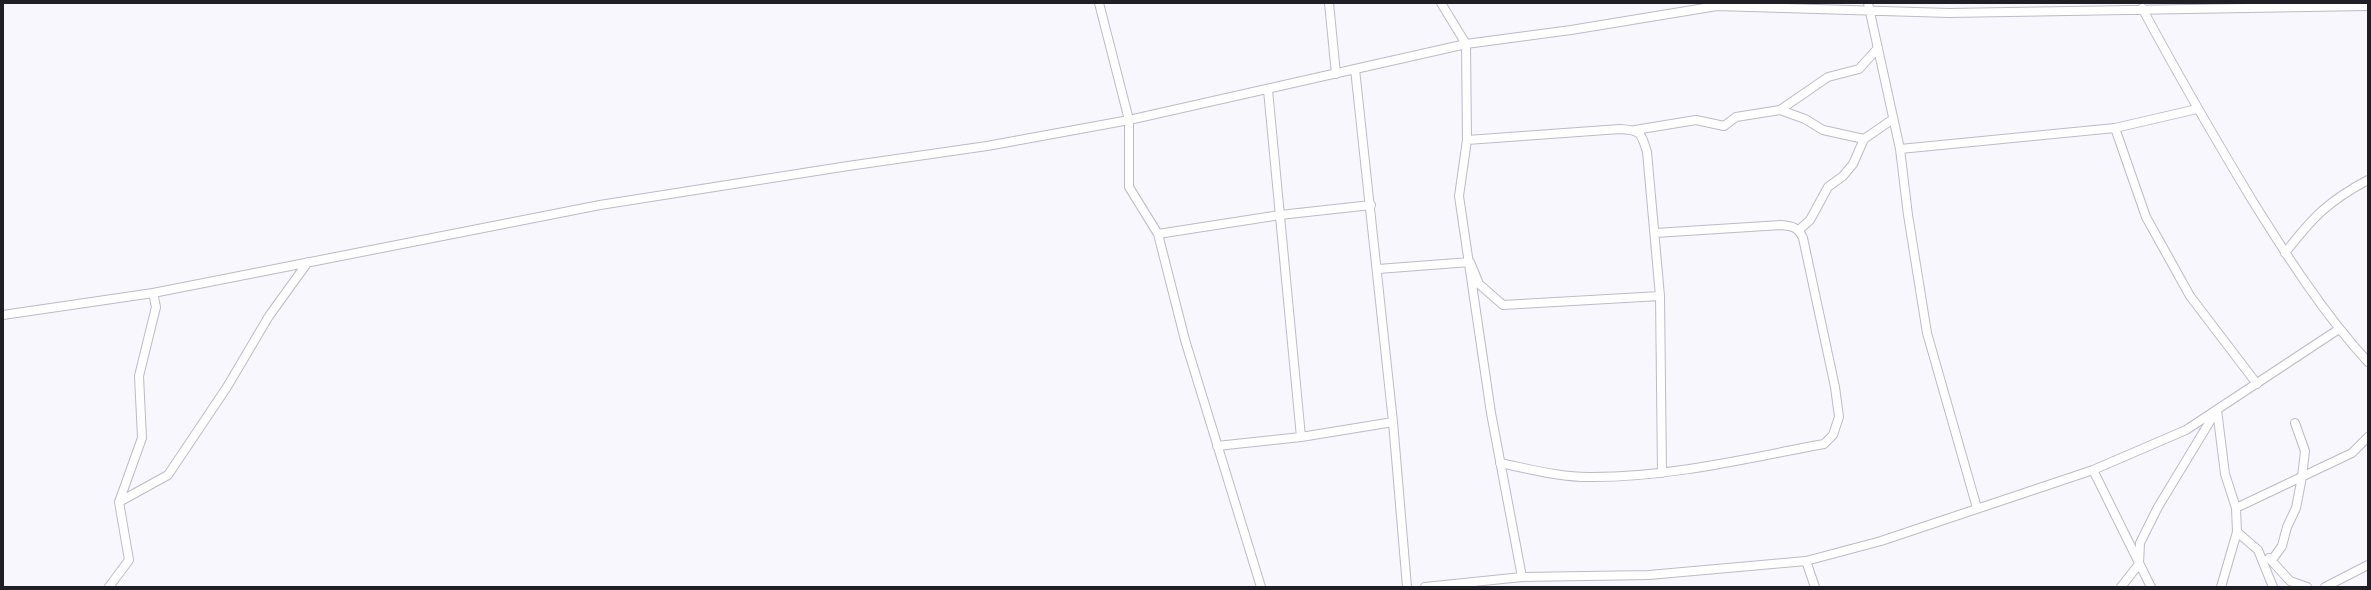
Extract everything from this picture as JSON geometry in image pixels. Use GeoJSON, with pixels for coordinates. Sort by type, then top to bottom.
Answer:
{"type":"FeatureCollection","features":[{"type":"Feature","properties":{"kind":"street"},"geometry":{"type":"LineString","coordinates":[[1099,3],[1129,120],[1130,187],[1158,234],[1185,340],[1261,587]]}},
{"type":"Feature","properties":{"kind":"street"},"geometry":{"type":"LineString","coordinates":[[1329,3],[1336,74]]}},
{"type":"Feature","properties":{"kind":"street"},"geometry":{"type":"LineString","coordinates":[[1441,3],[1466,44],[1467,140],[1459,196],[1500,463],[1522,576]]}},
{"type":"Feature","properties":{"kind":"street"},"geometry":{"type":"LineString","coordinates":[[3,316],[153,293],[600,205],[987,146],[1129,120],[1268,90],[1466,44],[1572,30],[1718,6],[1869,6],[1949,13],[2081,6],[2142,8],[2368,6]]}},
{"type":"Feature","properties":{"kind":"street"},"geometry":{"type":"LineString","coordinates":[[1869,6],[1900,149],[1908,215],[1927,333],[1977,508]]}},
{"type":"Feature","properties":{"kind":"street"},"geometry":{"type":"LineString","coordinates":[[2142,8],[2197,110],[2285,253],[2339,329],[2368,362]]}},
{"type":"Feature","properties":{"kind":"street"},"geometry":{"type":"LineString","coordinates":[[1467,140],[1635,130],[1696,120],[1724,126],[1736,117],[1780,110],[1828,77],[1860,69],[1878,48]]}},
{"type":"Feature","properties":{"kind":"street"},"geometry":{"type":"LineString","coordinates":[[1355,69],[1378,269],[1407,587]]}},
{"type":"Feature","properties":{"kind":"street"},"geometry":{"type":"LineString","coordinates":[[1268,90],[1301,437]]}},
{"type":"Feature","properties":{"kind":"street"},"geometry":{"type":"LineString","coordinates":[[1780,110],[1805,120],[1823,130],[1864,139]]}},
{"type":"Feature","properties":{"kind":"street"},"geometry":{"type":"LineString","coordinates":[[1900,149],[2115,128],[2197,110]]}},
{"type":"Feature","properties":{"kind":"street"},"geometry":{"type":"LineString","coordinates":[[1799,230],[1810,220],[1828,187],[1843,176],[1853,164],[1864,139],[1893,119]]}},
{"type":"Feature","properties":{"kind":"street"},"geometry":{"type":"LineString","coordinates":[[2115,128],[2146,217],[2153,230],[2190,296],[2257,384]]}},
{"type":"Feature","properties":{"kind":"street"},"geometry":{"type":"LineString","coordinates":[[1635,130],[1642,135],[1647,152],[1660,296],[1662,473]]}},
{"type":"Feature","properties":{"kind":"street"},"geometry":{"type":"LineString","coordinates":[[2285,253],[2310,220],[2326,206],[2368,180]]}},
{"type":"Feature","properties":{"kind":"street"},"geometry":{"type":"LineString","coordinates":[[1158,234],[1280,215],[1371,205]]}},
{"type":"Feature","properties":{"kind":"street"},"geometry":{"type":"LineString","coordinates":[[1500,463],[1544,472],[1592,477],[1662,473],[1824,444],[1833,435],[1839,417],[1836,387],[1803,238],[1799,230],[1791,226],[1781,224],[1655,233]]}},
{"type":"Feature","properties":{"kind":"street"},"geometry":{"type":"LineString","coordinates":[[119,502],[168,475],[226,387],[269,316],[308,262]]}},
{"type":"Feature","properties":{"kind":"street"},"geometry":{"type":"LineString","coordinates":[[1378,269],[1470,262]]}},
{"type":"Feature","properties":{"kind":"street"},"geometry":{"type":"LineString","coordinates":[[1470,262],[1479,284],[1503,305],[1660,296]]}},
{"type":"Feature","properties":{"kind":"street"},"geometry":{"type":"LineString","coordinates":[[109,587],[129,560],[119,502],[142,438],[140,376],[156,307],[153,293]]}},
{"type":"Feature","properties":{"kind":"street"},"geometry":{"type":"LineString","coordinates":[[1425,587],[1522,576],[1649,575],[1806,561],[1881,541],[2093,470],[2186,430],[2339,329]]}},
{"type":"Feature","properties":{"kind":"street"},"geometry":{"type":"LineString","coordinates":[[2217,410],[2225,474],[2236,508],[2237,532],[2221,587]]}},
{"type":"Feature","properties":{"kind":"street"},"geometry":{"type":"LineString","coordinates":[[2121,587],[2139,564],[2140,543],[2158,507],[2217,410]]}},
{"type":"Feature","properties":{"kind":"street"},"geometry":{"type":"LineString","coordinates":[[1217,446],[1301,437],[1393,422]]}},
{"type":"Feature","properties":{"kind":"street"},"geometry":{"type":"LineString","coordinates":[[2272,560],[2282,546],[2287,527],[2296,508],[2302,477],[2305,451],[2295,423]]}},
{"type":"Feature","properties":{"kind":"street"},"geometry":{"type":"LineString","coordinates":[[2236,508],[2352,453],[2368,437]]}},
{"type":"Feature","properties":{"kind":"street"},"geometry":{"type":"LineString","coordinates":[[2093,470],[2151,587]]}},
{"type":"Feature","properties":{"kind":"street"},"geometry":{"type":"LineString","coordinates":[[2237,532],[2272,560],[2290,581],[2307,587]]}},
{"type":"Feature","properties":{"kind":"street"},"geometry":{"type":"LineString","coordinates":[[2258,550],[2273,587]]}},
{"type":"Feature","properties":{"kind":"street"},"geometry":{"type":"LineString","coordinates":[[1806,561],[1815,587]]}},
{"type":"Feature","properties":{"kind":"street"},"geometry":{"type":"LineString","coordinates":[[2325,587],[2368,565]]}}]}
